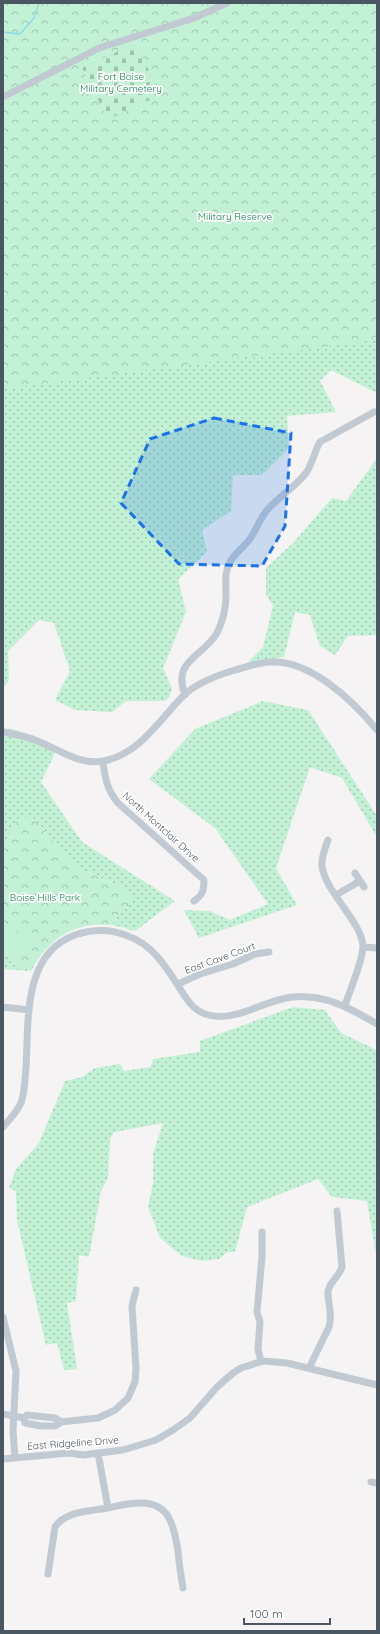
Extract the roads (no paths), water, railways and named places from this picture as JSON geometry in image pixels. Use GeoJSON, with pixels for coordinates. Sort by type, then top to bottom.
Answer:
{"type":"FeatureCollection","features":[{"type":"Feature","properties":{"kind":"street"},"geometry":{"type":"LineString","coordinates":[[3,97],[99,48],[194,18],[227,3]]}},
{"type":"Feature","properties":{"kind":"street"},"geometry":{"type":"LineString","coordinates":[[185,695],[181,684],[183,670],[186,664],[210,643],[221,624],[226,605],[226,571],[233,557],[250,539],[257,523],[269,508],[308,471],[320,442],[374,412]]}},
{"type":"Feature","properties":{"kind":"street"},"geometry":{"type":"LineString","coordinates":[[3,732],[35,740],[72,757],[83,760],[103,762],[127,752],[141,742],[185,695],[208,680],[229,671],[271,662],[287,663],[306,669],[323,679],[366,717],[377,730]]}},
{"type":"Feature","properties":{"kind":"street","name":"North Montclair Drive"},"geometry":{"type":"LineString","coordinates":[[103,762],[105,777],[110,794],[118,803],[204,880],[202,896],[194,901]]}},
{"type":"Feature","properties":{"kind":"street"},"geometry":{"type":"LineString","coordinates":[[328,840],[322,866],[325,878],[357,929],[363,947],[361,958],[345,1006]]}},
{"type":"Feature","properties":{"kind":"street"},"geometry":{"type":"LineString","coordinates":[[336,895],[362,884],[355,873]]}},
{"type":"Feature","properties":{"kind":"street"},"geometry":{"type":"LineString","coordinates":[[3,1127],[21,1103],[24,1090],[29,1010],[33,982],[40,965],[56,947],[69,937],[82,933],[97,930],[111,931],[129,936],[147,946],[158,957],[178,984],[191,1006],[199,1012],[218,1017],[232,1015],[277,1000],[292,997],[322,998],[345,1006],[377,1024]]}},
{"type":"Feature","properties":{"kind":"street"},"geometry":{"type":"LineString","coordinates":[[363,947],[377,948]]}},
{"type":"Feature","properties":{"kind":"street","name":"East Cave Court"},"geometry":{"type":"LineString","coordinates":[[178,984],[200,974],[233,964],[255,954],[269,952]]}},
{"type":"Feature","properties":{"kind":"street"},"geometry":{"type":"LineString","coordinates":[[3,1007],[29,1010]]}},
{"type":"Feature","properties":{"kind":"street"},"geometry":{"type":"LineString","coordinates":[[309,1368],[331,1322],[328,1293],[332,1283],[340,1274],[342,1267],[337,1211]]}},
{"type":"Feature","properties":{"kind":"street"},"geometry":{"type":"LineString","coordinates":[[261,1362],[258,1349],[260,1322],[257,1312],[261,1271],[262,1232]]}},
{"type":"Feature","properties":{"kind":"street"},"geometry":{"type":"LineString","coordinates":[[3,1414],[24,1418],[25,1423],[41,1426],[55,1426],[61,1422],[98,1418],[115,1410],[128,1398],[135,1382],[136,1368],[132,1306],[136,1290]]}},
{"type":"Feature","properties":{"kind":"street"},"geometry":{"type":"LineString","coordinates":[[3,1316],[16,1371],[13,1416],[15,1458]]}},
{"type":"Feature","properties":{"kind":"street","name":"East Ridgeline Drive"},"geometry":{"type":"LineString","coordinates":[[3,1460],[69,1453],[83,1455],[136,1447],[168,1434],[190,1418],[217,1387],[233,1373],[241,1368],[261,1362],[280,1362],[377,1385]]}},
{"type":"Feature","properties":{"kind":"street"},"geometry":{"type":"LineString","coordinates":[[98,1453],[108,1508]]}},
{"type":"Feature","properties":{"kind":"street"},"geometry":{"type":"LineString","coordinates":[[48,1574],[55,1527],[58,1521],[75,1515],[142,1502],[154,1505],[165,1512],[169,1517],[174,1530],[183,1588]]}},
{"type":"Feature","properties":{"kind":"waterway"},"geometry":{"type":"LineString","coordinates":[[3,32],[20,34],[34,18],[39,3]]}},
{"type":"Feature","properties":{"kind":"park label","name":"Fort Boise Military Cemetery"},"geometry":{"type":"Point","coordinates":[121,82]}},
{"type":"Feature","properties":{"kind":"park label","name":"Military Reserve"},"geometry":{"type":"Point","coordinates":[235,216]}},
{"type":"Feature","properties":{"kind":"park label","name":"Boise Hills Park"},"geometry":{"type":"Point","coordinates":[45,897]}}]}
